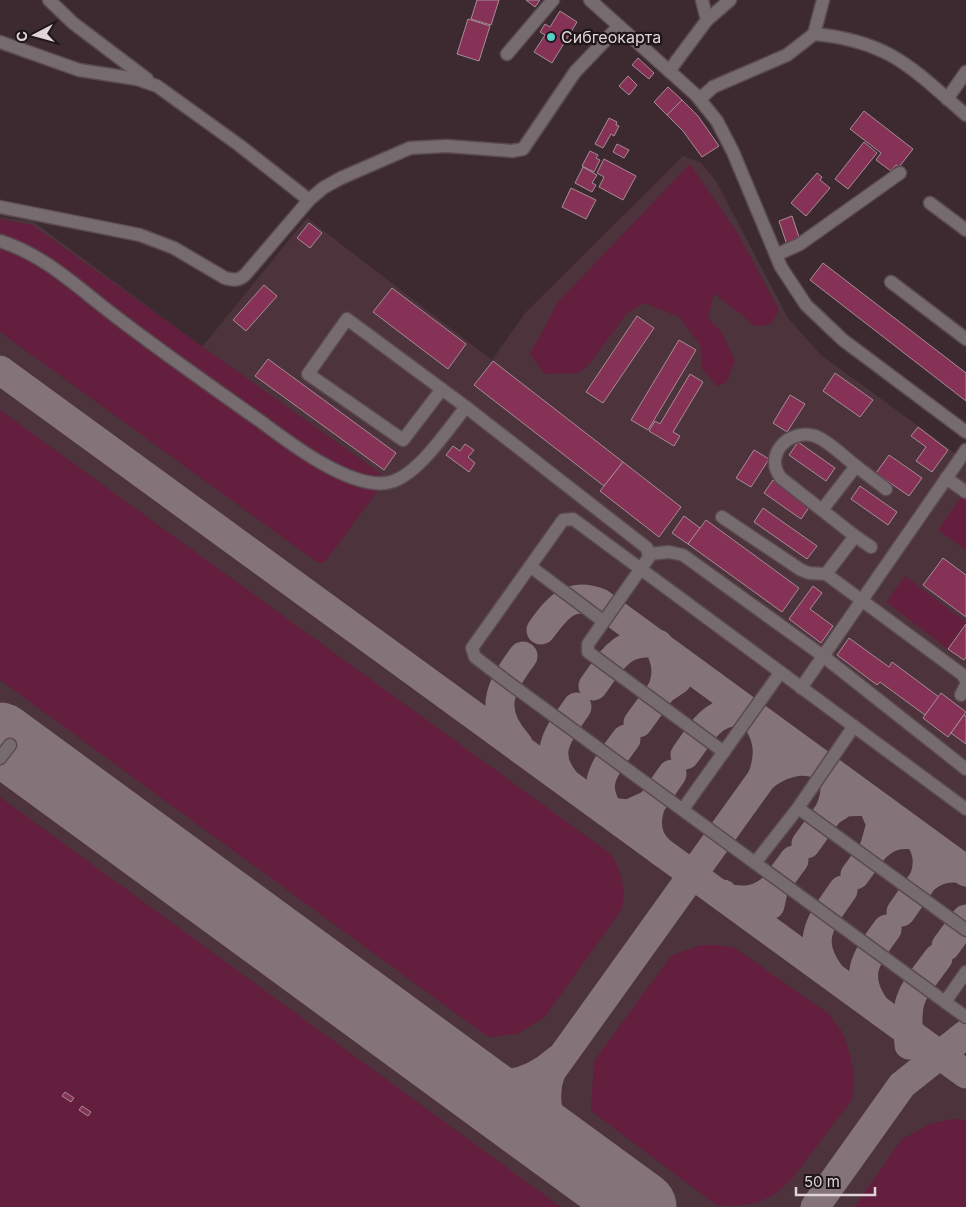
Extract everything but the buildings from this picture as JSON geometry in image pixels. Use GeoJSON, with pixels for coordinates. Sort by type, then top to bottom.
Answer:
{"type":"FeatureCollection","features":[{"type":"Feature","properties":{"kind":"street"},"geometry":{"type":"LineString","coordinates":[[49,0],[72,23],[239,144],[309,200]]}},
{"type":"Feature","properties":{"kind":"street"},"geometry":{"type":"LineString","coordinates":[[507,54],[553,0]]}},
{"type":"Feature","properties":{"kind":"street"},"geometry":{"type":"LineString","coordinates":[[590,0],[700,100],[718,120],[776,255],[792,287],[820,320],[843,340],[966,432]]}},
{"type":"Feature","properties":{"kind":"street"},"geometry":{"type":"LineString","coordinates":[[702,0],[707,20]]}},
{"type":"Feature","properties":{"kind":"street"},"geometry":{"type":"LineString","coordinates":[[669,71],[707,20],[730,0]]}},
{"type":"Feature","properties":{"kind":"street"},"geometry":{"type":"LineString","coordinates":[[700,100],[713,87],[787,55],[814,34],[823,0]]}},
{"type":"Feature","properties":{"kind":"street"},"geometry":{"type":"LineString","coordinates":[[0,207],[140,235],[174,248],[225,278],[240,280],[309,200],[323,188],[341,178],[410,148],[446,146],[512,151],[523,149],[575,72],[619,26]]}},
{"type":"Feature","properties":{"kind":"street"},"geometry":{"type":"LineString","coordinates":[[814,34],[840,36],[886,52],[904,62],[966,114]]}},
{"type":"Feature","properties":{"kind":"street"},"geometry":{"type":"LineString","coordinates":[[0,42],[79,70],[137,79],[158,86]]}},
{"type":"Feature","properties":{"kind":"street"},"geometry":{"type":"LineString","coordinates":[[948,99],[966,72]]}},
{"type":"Feature","properties":{"kind":"street"},"geometry":{"type":"LineString","coordinates":[[776,255],[800,244],[900,173]]}},
{"type":"Feature","properties":{"kind":"street"},"geometry":{"type":"LineString","coordinates":[[930,203],[966,230]]}},
{"type":"Feature","properties":{"kind":"street"},"geometry":{"type":"LineString","coordinates":[[0,241],[30,253],[56,268],[118,318],[308,456],[367,484],[387,483],[405,476],[420,462],[466,407]]}},
{"type":"Feature","properties":{"kind":"street"},"geometry":{"type":"LineString","coordinates":[[891,282],[966,339]]}},
{"type":"Feature","properties":{"kind":"street"},"geometry":{"type":"LineString","coordinates":[[442,390],[403,440],[308,374],[347,319],[466,407],[647,548],[649,554],[641,569],[588,644],[590,654],[724,752]]}},
{"type":"Feature","properties":{"kind":"street"},"geometry":{"type":"LineString","coordinates":[[871,547],[781,478],[775,471],[776,451],[782,442],[798,436],[817,437],[886,489]]}},
{"type":"Feature","properties":{"kind":"street"},"geometry":{"type":"LineString","coordinates":[[801,688],[966,450]]}},
{"type":"Feature","properties":{"kind":"street"},"geometry":{"type":"LineString","coordinates":[[822,510],[856,466]]}},
{"type":"Feature","properties":{"kind":"street"},"geometry":{"type":"LineString","coordinates":[[946,478],[966,492]]}},
{"type":"Feature","properties":{"kind":"street"},"geometry":{"type":"LineString","coordinates":[[722,517],[800,570],[826,574],[963,675],[964,687]]}},
{"type":"Feature","properties":{"kind":"street"},"geometry":{"type":"LineString","coordinates":[[966,809],[569,518],[564,520],[472,648],[473,655],[966,1017]]}},
{"type":"Feature","properties":{"kind":"street"},"geometry":{"type":"LineString","coordinates":[[826,574],[855,536]]}},
{"type":"Feature","properties":{"kind":"street"},"geometry":{"type":"LineString","coordinates":[[649,554],[669,552],[683,555],[823,656],[966,769]]}},
{"type":"Feature","properties":{"kind":"street"},"geometry":{"type":"LineString","coordinates":[[531,567],[603,621]]}},
{"type":"Feature","properties":{"kind":"street"},"geometry":{"type":"LineString","coordinates":[[683,809],[780,673]]}},
{"type":"Feature","properties":{"kind":"street"},"geometry":{"type":"LineString","coordinates":[[755,863],[798,808],[854,726]]}},
{"type":"Feature","properties":{"kind":"street"},"geometry":{"type":"LineString","coordinates":[[0,758],[10,745]]}},
{"type":"Feature","properties":{"kind":"street"},"geometry":{"type":"LineString","coordinates":[[798,808],[966,930]]}},
{"type":"Feature","properties":{"kind":"street"},"geometry":{"type":"LineString","coordinates":[[945,1002],[966,972]]}},
{"type":"Feature","properties":{"kind":"shaded area"},"geometry":{"type":"Polygon","coordinates":[[[683,156],[701,163],[716,181],[788,318],[821,355],[966,461],[966,1207],[0,1207],[0,217],[34,222],[202,347],[307,218],[492,360],[526,312],[683,156]]]}},
{"type":"Feature","properties":{"kind":"shaded area"},"geometry":{"type":"Polygon","coordinates":[[[690,164],[738,234],[779,310],[771,324],[755,326],[714,293],[708,318],[721,331],[735,360],[727,382],[717,386],[702,369],[700,345],[679,317],[644,303],[627,313],[590,363],[579,373],[544,374],[530,354],[558,302],[690,164]]]}},
{"type":"Feature","properties":{"kind":"shaded area"},"geometry":{"type":"Polygon","coordinates":[[[0,219],[32,225],[380,473],[379,489],[325,562],[318,563],[0,332],[0,219]]]}},
{"type":"Feature","properties":{"kind":"shaded area"},"geometry":{"type":"Polygon","coordinates":[[[0,410],[611,854],[622,880],[622,909],[544,1018],[517,1034],[488,1037],[0,680],[0,410]]]}},
{"type":"Feature","properties":{"kind":"shaded area"},"geometry":{"type":"Polygon","coordinates":[[[966,490],[966,550],[938,530],[966,490]]]}},
{"type":"Feature","properties":{"kind":"shaded area"},"geometry":{"type":"Polygon","coordinates":[[[905,576],[966,622],[948,649],[886,602],[905,576]]]}},
{"type":"Feature","properties":{"kind":"shaded area"},"geometry":{"type":"Polygon","coordinates":[[[0,797],[561,1207],[0,1207],[0,797]]]}},
{"type":"Feature","properties":{"kind":"shaded area"},"geometry":{"type":"Polygon","coordinates":[[[701,945],[735,948],[829,1014],[843,1033],[850,1055],[854,1077],[852,1100],[791,1180],[774,1195],[756,1203],[736,1206],[716,1205],[591,1111],[594,1061],[671,956],[701,945]]]}},
{"type":"Feature","properties":{"kind":"shaded area"},"geometry":{"type":"Polygon","coordinates":[[[952,1119],[966,1120],[966,1207],[854,1207],[901,1140],[930,1124],[952,1119]]]}},
{"type":"Feature","properties":{"kind":"taxiway"},"geometry":{"type":"LineString","coordinates":[[0,370],[966,1074]]}},
{"type":"Feature","properties":{"kind":"taxiway"},"geometry":{"type":"LineString","coordinates":[[541,630],[553,614],[566,603],[581,599],[600,603],[966,870]]}},
{"type":"Feature","properties":{"kind":"taxiway"},"geometry":{"type":"LineString","coordinates":[[593,686],[619,653],[635,644],[646,643],[658,644],[663,656],[666,672],[662,690]]}},
{"type":"Feature","properties":{"kind":"taxiway"},"geometry":{"type":"LineString","coordinates":[[518,744],[503,721],[500,700],[508,679],[523,656]]}},
{"type":"Feature","properties":{"kind":"taxiway"},"geometry":{"type":"LineString","coordinates":[[638,723],[662,690],[677,680]]}},
{"type":"Feature","properties":{"kind":"taxiway"},"geometry":{"type":"LineString","coordinates":[[566,782],[555,762],[555,743],[577,707]]}},
{"type":"Feature","properties":{"kind":"taxiway"},"geometry":{"type":"LineString","coordinates":[[685,755],[704,728],[719,716],[738,712],[751,713],[762,728],[767,744],[767,761],[762,778],[776,768],[791,763],[805,761],[818,764],[828,770],[834,780],[834,794],[829,812],[845,802],[871,801],[881,824],[874,849],[894,836],[918,836],[927,856],[924,879],[933,873],[948,868],[964,869],[966,872]]}},
{"type":"Feature","properties":{"kind":"taxiway"},"geometry":{"type":"LineString","coordinates":[[612,815],[605,804],[600,785],[612,758],[626,739]]}},
{"type":"Feature","properties":{"kind":"taxiway"},"geometry":{"type":"LineString","coordinates":[[651,804],[672,774]]}},
{"type":"Feature","properties":{"kind":"taxiway"},"geometry":{"type":"LineString","coordinates":[[571,1155],[558,1137],[549,1116],[547,1094],[551,1072],[762,778]]}},
{"type":"Feature","properties":{"kind":"taxiway"},"geometry":{"type":"LineString","coordinates":[[607,812],[629,814],[651,804],[648,817],[649,835],[660,851]]}},
{"type":"Feature","properties":{"kind":"taxiway"},"geometry":{"type":"LineString","coordinates":[[806,844],[829,812]]}},
{"type":"Feature","properties":{"kind":"taxiway"},"geometry":{"type":"LineString","coordinates":[[855,875],[874,849]]}},
{"type":"Feature","properties":{"kind":"taxiway"},"geometry":{"type":"LineString","coordinates":[[770,905],[774,887],[794,860]]}},
{"type":"Feature","properties":{"kind":"taxiway"},"geometry":{"type":"LineString","coordinates":[[901,912],[924,879]]}},
{"type":"Feature","properties":{"kind":"taxiway"},"geometry":{"type":"LineString","coordinates":[[723,894],[725,898],[745,900],[757,898],[774,887]]}},
{"type":"Feature","properties":{"kind":"taxiway"},"geometry":{"type":"LineString","coordinates":[[830,974],[822,961],[817,940],[819,930],[828,911],[843,890]]}},
{"type":"Feature","properties":{"kind":"taxiway"},"geometry":{"type":"LineString","coordinates":[[946,946],[966,919]]}},
{"type":"Feature","properties":{"kind":"taxiway"},"geometry":{"type":"LineString","coordinates":[[875,1007],[864,985],[863,975],[868,957],[887,929]]}},
{"type":"Feature","properties":{"kind":"taxiway"},"geometry":{"type":"LineString","coordinates":[[909,1045],[908,1016],[911,997],[938,958]]}},
{"type":"Feature","properties":{"kind":"taxiway"},"geometry":{"type":"LineString","coordinates":[[815,1207],[902,1085],[966,1034]]}},
{"type":"Feature","properties":{"kind":"taxiway"},"geometry":{"type":"LineString","coordinates":[[464,1077],[489,1084],[513,1083],[536,1075],[557,1060]]}},
{"type":"Feature","properties":{"kind":"runway"},"geometry":{"type":"LineString","coordinates":[[0,738],[641,1207]]}},
{"type":"Feature","properties":{"kind":"place","name":"Сибгеокарта"},"geometry":{"type":"Point","coordinates":[551,37]}}]}
